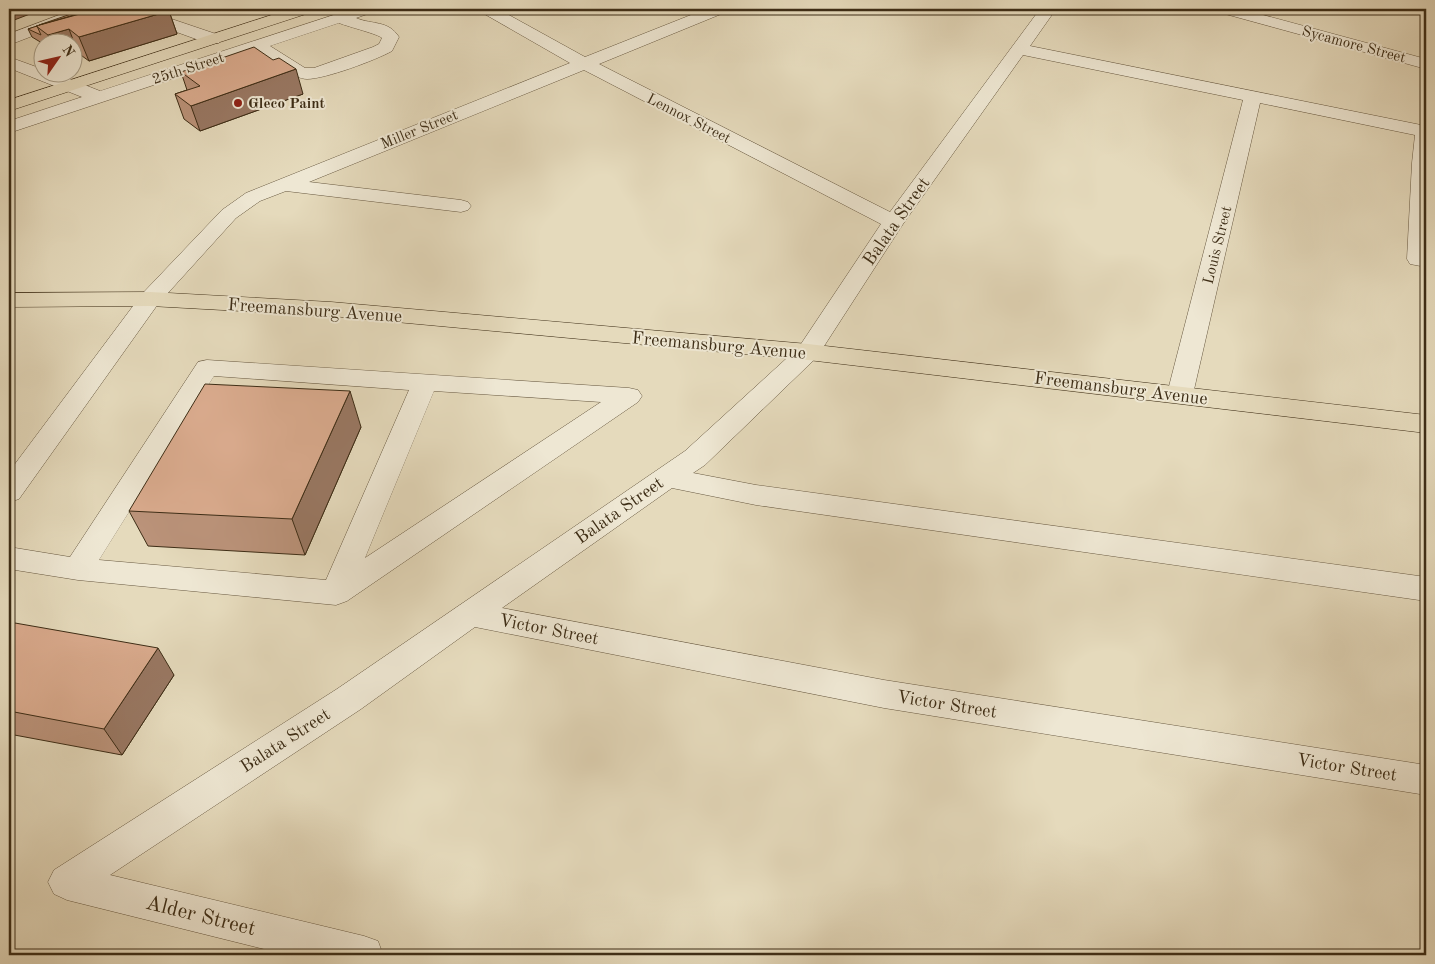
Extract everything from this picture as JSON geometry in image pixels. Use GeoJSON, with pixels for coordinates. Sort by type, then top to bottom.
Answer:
{"type":"FeatureCollection","features":[{"type":"Feature","properties":{"kind":"main road","name":"25th Street"},"geometry":{"type":"LineString","coordinates":[[9,106],[306,9]]}},
{"type":"Feature","properties":{"kind":"main road","name":"Freemansburg Avenue"},"geometry":{"type":"LineString","coordinates":[[9,300],[150,299],[331,309],[760,350],[808,352],[1426,424]]}},
{"type":"Feature","properties":{"kind":"street"},"geometry":{"type":"LineString","coordinates":[[9,40],[89,9]]}},
{"type":"Feature","properties":{"kind":"street"},"geometry":{"type":"LineString","coordinates":[[127,9],[213,39]]}},
{"type":"Feature","properties":{"kind":"street","name":"25th Street"},"geometry":{"type":"LineString","coordinates":[[9,127],[367,9]]}},
{"type":"Feature","properties":{"kind":"street","name":"Lennox Street"},"geometry":{"type":"LineString","coordinates":[[487,9],[583,63],[893,222]]}},
{"type":"Feature","properties":{"kind":"street","name":"Miller Street"},"geometry":{"type":"LineString","coordinates":[[9,492],[150,299],[228,214],[253,197],[720,9]]}},
{"type":"Feature","properties":{"kind":"street","name":"Balata Street"},"geometry":{"type":"LineString","coordinates":[[67,882],[349,699],[694,458],[808,352],[893,222],[1048,9]]}},
{"type":"Feature","properties":{"kind":"street","name":"Sycamore Street"},"geometry":{"type":"LineString","coordinates":[[1224,9],[1426,64]]}},
{"type":"Feature","properties":{"kind":"street"},"geometry":{"type":"LineString","coordinates":[[256,46],[305,74],[326,71],[379,51],[390,42],[391,37],[383,29],[364,27],[340,18]]}},
{"type":"Feature","properties":{"kind":"street"},"geometry":{"type":"LineString","coordinates":[[1019,49],[1425,131],[1421,154],[1418,259],[1426,260]]}},
{"type":"Feature","properties":{"kind":"street"},"geometry":{"type":"LineString","coordinates":[[9,62],[100,97]]}},
{"type":"Feature","properties":{"kind":"street","name":"Louis Street"},"geometry":{"type":"LineString","coordinates":[[1180,394],[1253,96]]}},
{"type":"Feature","properties":{"kind":"street"},"geometry":{"type":"LineString","coordinates":[[284,184],[461,206]]}},
{"type":"Feature","properties":{"kind":"street"},"geometry":{"type":"LineString","coordinates":[[9,558],[78,569],[336,593],[629,396],[207,368],[78,569]]}},
{"type":"Feature","properties":{"kind":"street"},"geometry":{"type":"LineString","coordinates":[[336,593],[425,382]]}},
{"type":"Feature","properties":{"kind":"street"},"geometry":{"type":"LineString","coordinates":[[666,477],[756,495],[1426,589]]}},
{"type":"Feature","properties":{"kind":"street","name":"Victor Street"},"geometry":{"type":"LineString","coordinates":[[470,614],[884,694],[1426,780]]}},
{"type":"Feature","properties":{"kind":"street","name":"Alder Street"},"geometry":{"type":"LineString","coordinates":[[67,882],[364,955]]}},
{"type":"Feature","properties":{"kind":"building"},"geometry":{"type":"Polygon","coordinates":[[[79,9],[98,9],[86,12],[79,9]]]}},
{"type":"Feature","properties":{"kind":"building"},"geometry":{"type":"Polygon","coordinates":[[[98,9],[166,9],[169,11],[82,36],[82,32],[73,32],[69,29],[58,32],[44,32],[36,26],[98,9]]]}},
{"type":"Feature","properties":{"kind":"building"},"geometry":{"type":"Polygon","coordinates":[[[71,14],[74,15],[39,25],[71,14]]]}},
{"type":"Feature","properties":{"kind":"building"},"geometry":{"type":"Polygon","coordinates":[[[37,26],[40,32],[34,32],[28,29],[37,26]]]}},
{"type":"Feature","properties":{"kind":"building"},"geometry":{"type":"Polygon","coordinates":[[[254,47],[273,60],[279,58],[296,69],[191,106],[175,94],[200,86],[181,72],[254,47]]]}},
{"type":"Feature","properties":{"kind":"building"},"geometry":{"type":"Polygon","coordinates":[[[205,384],[350,391],[292,519],[129,511],[205,384]]]}},
{"type":"Feature","properties":{"kind":"building"},"geometry":{"type":"Polygon","coordinates":[[[15,623],[158,648],[104,729],[9,711],[9,631],[15,623]]]}},
{"type":"Feature","properties":{"kind":"place","name":"Gleco Paint"},"geometry":{"type":"Point","coordinates":[238,103]}}]}
